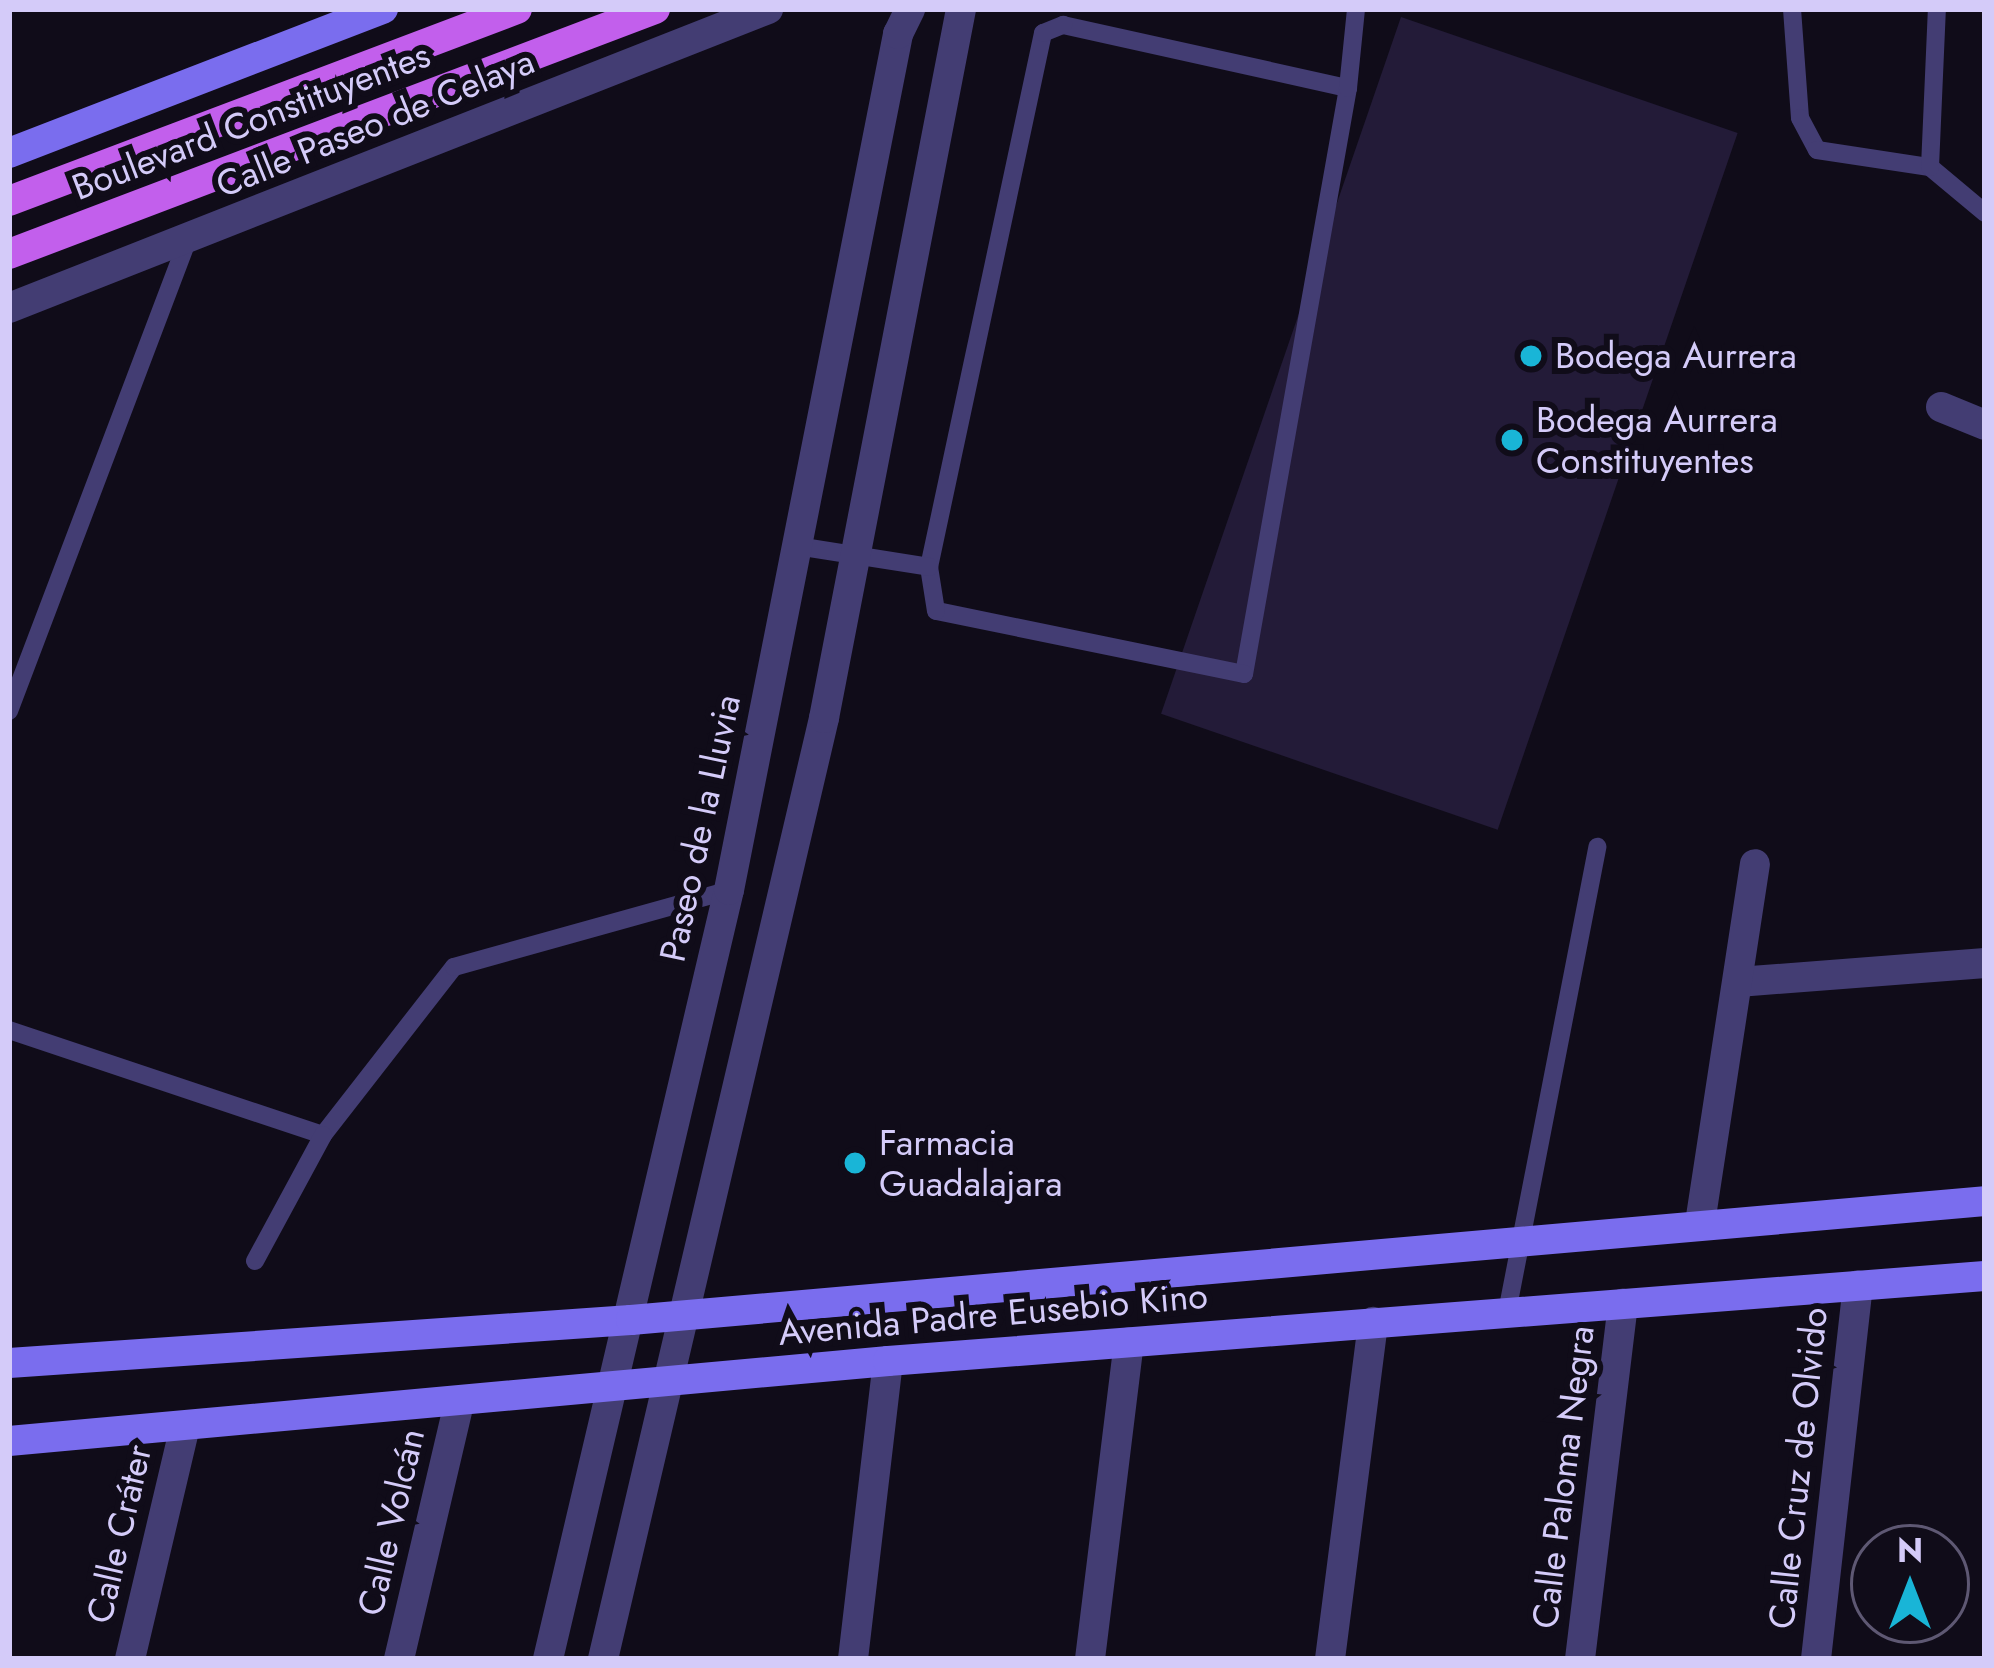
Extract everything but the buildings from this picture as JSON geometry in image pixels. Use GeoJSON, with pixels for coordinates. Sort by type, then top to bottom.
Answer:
{"type":"FeatureCollection","features":[{"type":"Feature","properties":{"kind":"main road"},"geometry":{"type":"LineString","coordinates":[[9,153],[383,9]]}},
{"type":"Feature","properties":{"kind":"main road","name":"Boulevard Constituyentes"},"geometry":{"type":"LineString","coordinates":[[9,201],[517,9]]}},
{"type":"Feature","properties":{"kind":"main road","name":"Boulevard Constituyentes"},"geometry":{"type":"LineString","coordinates":[[9,254],[655,9]]}},
{"type":"Feature","properties":{"kind":"main road","name":"Avenida Padre Eusebio Kino"},"geometry":{"type":"LineString","coordinates":[[9,1363],[631,1320],[1521,1238],[1985,1201]]}},
{"type":"Feature","properties":{"kind":"main road","name":"Avenida Padre Eusebio Kino"},"geometry":{"type":"LineString","coordinates":[[9,1441],[888,1361],[1985,1276]]}},
{"type":"Feature","properties":{"kind":"street","name":"Calle Paseo de Celaya"},"geometry":{"type":"LineString","coordinates":[[9,308],[768,9]]}},
{"type":"Feature","properties":{"kind":"street","name":"Paseo de la Lluvia"},"geometry":{"type":"LineString","coordinates":[[548,1659],[729,890],[898,34],[910,9]]}},
{"type":"Feature","properties":{"kind":"street"},"geometry":{"type":"LineString","coordinates":[[603,1659],[669,1380],[689,1315],[854,556],[961,9]]}},
{"type":"Feature","properties":{"kind":"street"},"geometry":{"type":"LineString","coordinates":[[1941,407],[1985,425]]}},
{"type":"Feature","properties":{"kind":"street"},"geometry":{"type":"LineString","coordinates":[[1700,1223],[1755,864]]}},
{"type":"Feature","properties":{"kind":"street"},"geometry":{"type":"LineString","coordinates":[[1738,982],[1985,963]]}},
{"type":"Feature","properties":{"kind":"street","name":"Calle Cruz de Olvido"},"geometry":{"type":"LineString","coordinates":[[1816,1659],[1858,1285]]}},
{"type":"Feature","properties":{"kind":"street","name":"Calle Paloma Negra"},"geometry":{"type":"LineString","coordinates":[[1580,1659],[1623,1304]]}},
{"type":"Feature","properties":{"kind":"street"},"geometry":{"type":"LineString","coordinates":[[1330,1659],[1373,1322]]}},
{"type":"Feature","properties":{"kind":"street"},"geometry":{"type":"LineString","coordinates":[[1090,1659],[1129,1342]]}},
{"type":"Feature","properties":{"kind":"street"},"geometry":{"type":"LineString","coordinates":[[853,1659],[888,1361]]}},
{"type":"Feature","properties":{"kind":"street","name":"Calle Volcán"},"geometry":{"type":"LineString","coordinates":[[399,1659],[459,1403]]}},
{"type":"Feature","properties":{"kind":"street","name":"Calle Cráter"},"geometry":{"type":"LineString","coordinates":[[130,1659],[185,1426]]}},
{"type":"Feature","properties":{"kind":"lane"},"geometry":{"type":"LineString","coordinates":[[1348,88],[1063,25],[1042,33],[929,568],[937,610],[1244,674],[1348,88],[1356,9]]}},
{"type":"Feature","properties":{"kind":"lane"},"geometry":{"type":"LineString","coordinates":[[1792,9],[1800,118],[1817,150],[1930,167],[1985,213]]}},
{"type":"Feature","properties":{"kind":"lane"},"geometry":{"type":"LineString","coordinates":[[1930,167],[1937,9]]}},
{"type":"Feature","properties":{"kind":"lane"},"geometry":{"type":"LineString","coordinates":[[9,711],[188,239]]}},
{"type":"Feature","properties":{"kind":"lane"},"geometry":{"type":"LineString","coordinates":[[797,546],[929,568]]}},
{"type":"Feature","properties":{"kind":"lane"},"geometry":{"type":"LineString","coordinates":[[1507,1312],[1597,847]]}},
{"type":"Feature","properties":{"kind":"lane"},"geometry":{"type":"LineString","coordinates":[[255,1261],[323,1135],[454,967],[729,890]]}},
{"type":"Feature","properties":{"kind":"lane"},"geometry":{"type":"LineString","coordinates":[[9,1030],[323,1135]]}},
{"type":"Feature","properties":{"kind":"place","name":"Bodega Aurrera"},"geometry":{"type":"Point","coordinates":[1531,356]}},
{"type":"Feature","properties":{"kind":"place","name":"Bodega Aurrera Constituyentes"},"geometry":{"type":"Point","coordinates":[1512,440]}},
{"type":"Feature","properties":{"kind":"place","name":"Farmacia Guadalajara"},"geometry":{"type":"Point","coordinates":[855,1163]}}]}
